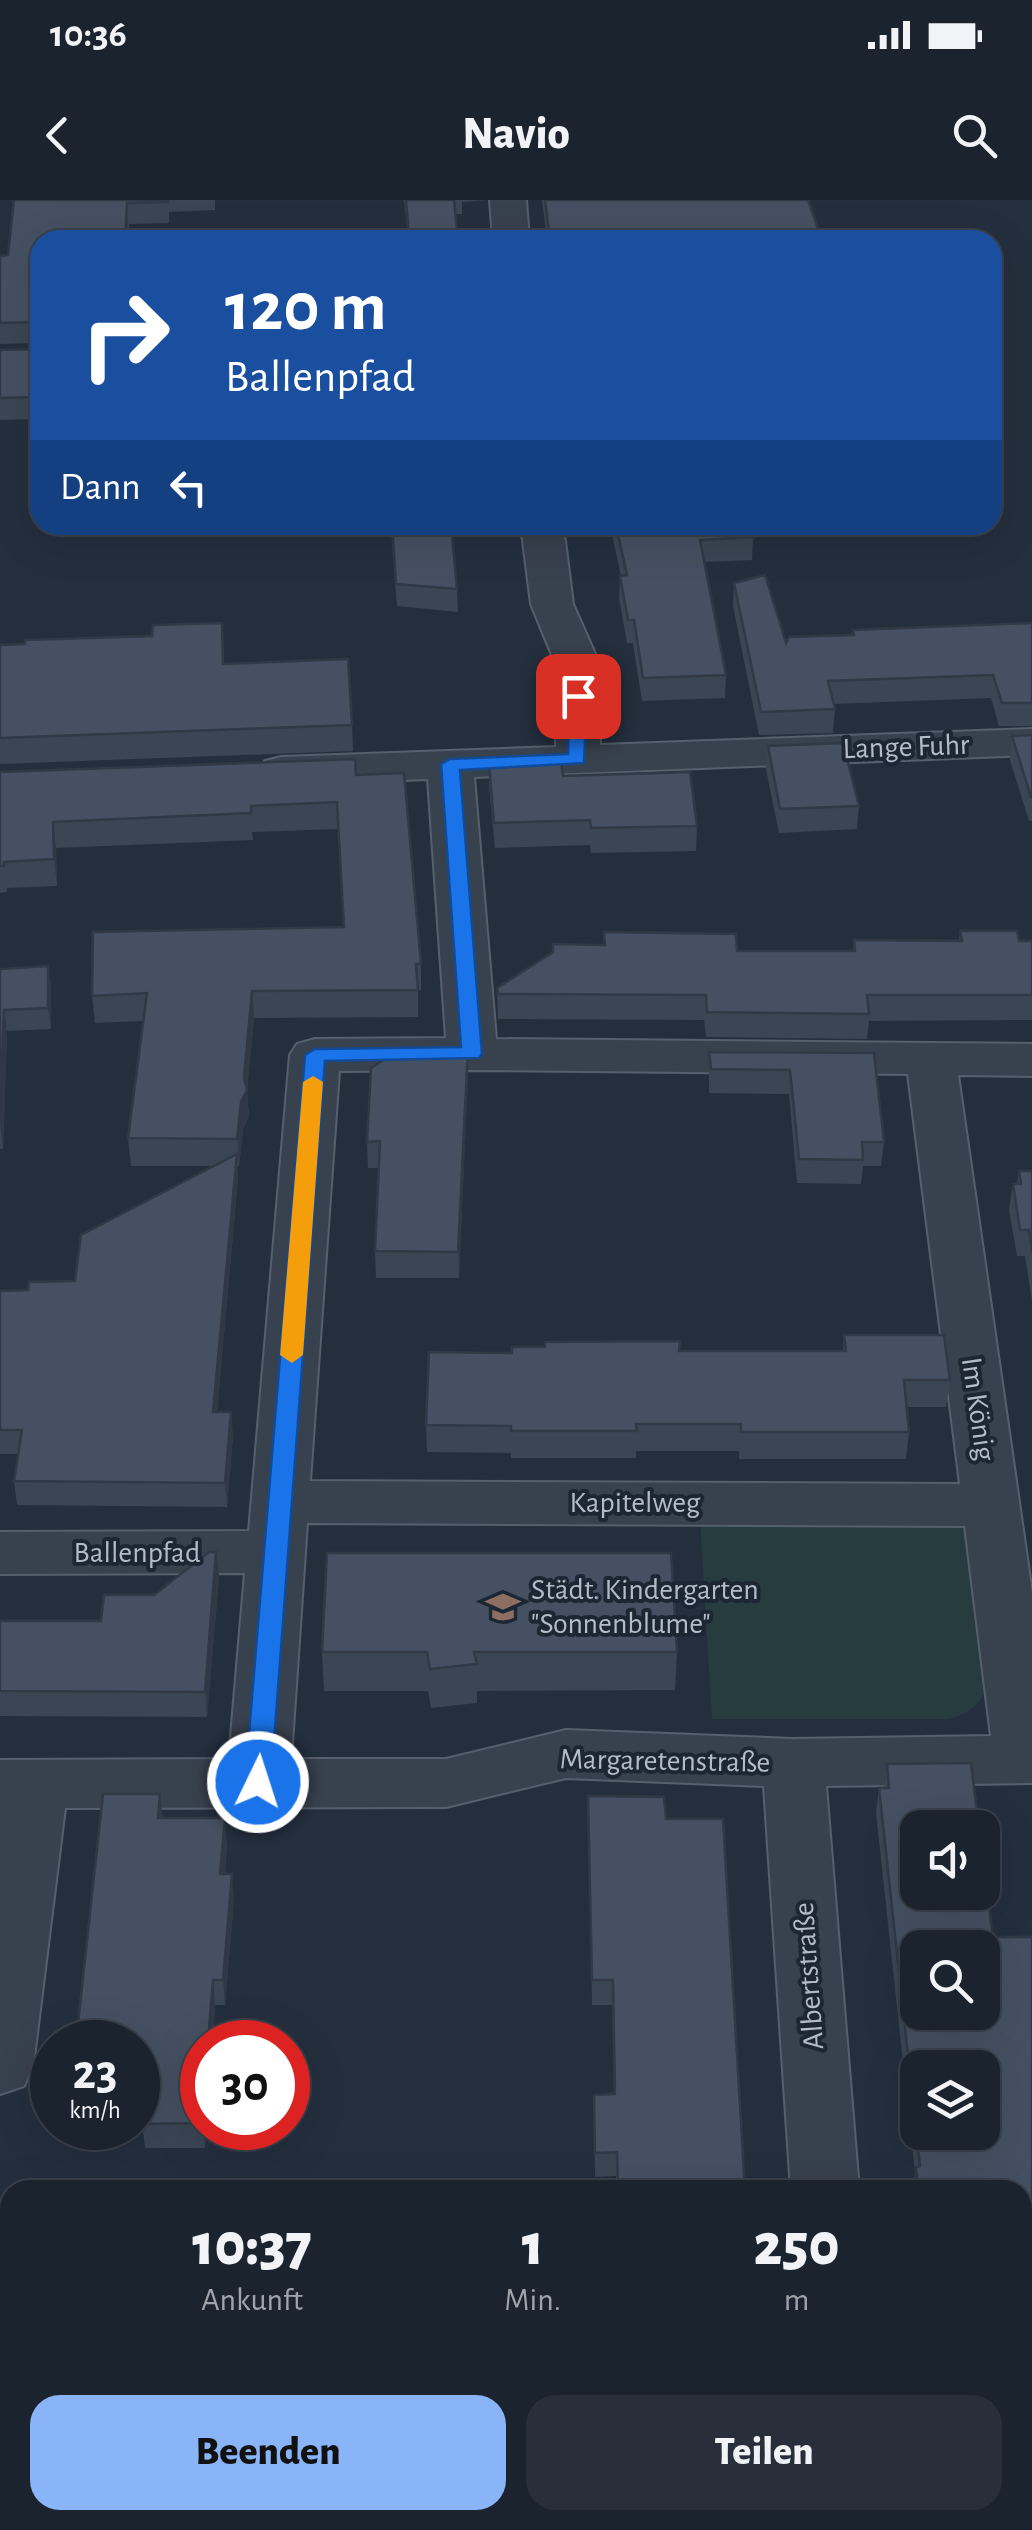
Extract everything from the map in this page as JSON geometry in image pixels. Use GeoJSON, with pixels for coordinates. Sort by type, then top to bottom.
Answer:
{"type":"FeatureCollection","features":[{"type":"Feature","properties":{"kind":"street"},"geometry":{"type":"LineString","coordinates":[[508,200],[510,230]]}},
{"type":"Feature","properties":{"kind":"street"},"geometry":{"type":"LineString","coordinates":[[543,535],[552,604],[578,665],[578,759]]}},
{"type":"Feature","properties":{"kind":"street","name":"Lange Fuhr"},"geometry":{"type":"LineString","coordinates":[[235,773],[1032,742]]}},
{"type":"Feature","properties":{"kind":"street"},"geometry":{"type":"LineString","coordinates":[[450,764],[472,1054]]}},
{"type":"Feature","properties":{"kind":"street"},"geometry":{"type":"LineString","coordinates":[[258,1782],[315,1055],[1032,1060]]}},
{"type":"Feature","properties":{"kind":"street","name":"Im König"},"geometry":{"type":"LineString","coordinates":[[931,1060],[1028,1759]]}},
{"type":"Feature","properties":{"kind":"street","name":"Kapitelweg"},"geometry":{"type":"LineString","coordinates":[[277,1527],[990,1504]]}},
{"type":"Feature","properties":{"kind":"street","name":"Ballenpfad"},"geometry":{"type":"LineString","coordinates":[[0,1553],[277,1527]]}},
{"type":"Feature","properties":{"kind":"street","name":"Margaretenstraße"},"geometry":{"type":"LineString","coordinates":[[18,1784],[446,1783],[566,1754],[793,1763],[1028,1759]]}},
{"type":"Feature","properties":{"kind":"street","name":"Albertstraße"},"geometry":{"type":"LineString","coordinates":[[793,1763],[824,2180]]}},
{"type":"Feature","properties":{"kind":"street"},"geometry":{"type":"LineString","coordinates":[[0,2066],[18,1784]]}},
{"type":"Feature","properties":{"kind":"green space"},"geometry":{"type":"Polygon","coordinates":[[[700,1518],[954,1521],[964,1529],[987,1689],[971,1709],[948,1719],[712,1719],[700,1518]]]}},
{"type":"Feature","properties":{"kind":"building"},"geometry":{"type":"Polygon","coordinates":[[[14,200],[168,200],[127,203],[126,230],[30,230],[30,322],[0,323],[0,256],[8,255],[14,200]]]}},
{"type":"Feature","properties":{"kind":"building"},"geometry":{"type":"Polygon","coordinates":[[[406,200],[454,200],[457,230],[408,230],[406,200]]]}},
{"type":"Feature","properties":{"kind":"building"},"geometry":{"type":"Polygon","coordinates":[[[545,200],[808,200],[818,230],[549,230],[545,200]]]}},
{"type":"Feature","properties":{"kind":"building"},"geometry":{"type":"Polygon","coordinates":[[[30,349],[30,397],[0,398],[0,350],[30,349]]]}},
{"type":"Feature","properties":{"kind":"building"},"geometry":{"type":"Polygon","coordinates":[[[393,535],[452,535],[457,589],[396,584],[393,535]]]}},
{"type":"Feature","properties":{"kind":"building"},"geometry":{"type":"Polygon","coordinates":[[[618,535],[752,535],[700,540],[726,675],[643,678],[634,620],[628,620],[620,576],[627,575],[618,535]]]}},
{"type":"Feature","properties":{"kind":"building"},"geometry":{"type":"Polygon","coordinates":[[[765,575],[786,643],[789,637],[854,635],[853,630],[1032,623],[1032,703],[1002,703],[993,675],[828,681],[835,709],[761,712],[734,583],[765,575]]]}},
{"type":"Feature","properties":{"kind":"building"},"geometry":{"type":"Polygon","coordinates":[[[222,623],[223,664],[348,659],[352,725],[0,738],[0,645],[25,644],[25,640],[152,636],[153,625],[222,623]]]}},
{"type":"Feature","properties":{"kind":"building"},"geometry":{"type":"Polygon","coordinates":[[[1032,735],[1032,797],[1031,797],[1012,736],[1032,735]]]}},
{"type":"Feature","properties":{"kind":"building"},"geometry":{"type":"Polygon","coordinates":[[[843,743],[859,806],[780,809],[768,746],[843,743]]]}},
{"type":"Feature","properties":{"kind":"building"},"geometry":{"type":"Polygon","coordinates":[[[355,759],[356,775],[404,773],[421,964],[416,964],[418,990],[252,991],[244,1078],[247,1090],[241,1102],[237,1139],[128,1138],[147,993],[92,996],[93,932],[344,927],[337,802],[251,806],[251,813],[53,822],[54,859],[4,862],[0,866],[0,772],[355,759]]]}},
{"type":"Feature","properties":{"kind":"building"},"geometry":{"type":"Polygon","coordinates":[[[561,761],[563,776],[690,772],[697,826],[591,828],[590,820],[494,823],[489,762],[561,761]]]}},
{"type":"Feature","properties":{"kind":"building"},"geometry":{"type":"Polygon","coordinates":[[[960,931],[1017,931],[1019,941],[1032,941],[1032,995],[867,995],[869,1014],[707,1012],[706,995],[498,994],[497,988],[553,952],[553,944],[605,945],[604,932],[736,934],[737,951],[855,951],[854,940],[962,941],[960,931]]]}},
{"type":"Feature","properties":{"kind":"building"},"geometry":{"type":"Polygon","coordinates":[[[48,966],[48,1008],[4,1010],[0,1123],[0,969],[48,966]]]}},
{"type":"Feature","properties":{"kind":"building"},"geometry":{"type":"Polygon","coordinates":[[[468,1047],[458,1252],[375,1251],[380,1141],[367,1142],[371,1068],[402,1048],[468,1047]]]}},
{"type":"Feature","properties":{"kind":"building"},"geometry":{"type":"Polygon","coordinates":[[[709,1052],[874,1053],[884,1142],[862,1142],[863,1160],[799,1159],[790,1070],[711,1069],[709,1052]]]}},
{"type":"Feature","properties":{"kind":"building"},"geometry":{"type":"Polygon","coordinates":[[[237,1154],[213,1412],[231,1412],[225,1483],[14,1481],[22,1430],[0,1430],[0,1291],[28,1290],[29,1282],[75,1281],[81,1235],[237,1154]]]}},
{"type":"Feature","properties":{"kind":"building"},"geometry":{"type":"Polygon","coordinates":[[[1019,1171],[1032,1171],[1032,1252],[1029,1230],[1020,1230],[1013,1184],[1021,1184],[1019,1171]]]}},
{"type":"Feature","properties":{"kind":"building"},"geometry":{"type":"Polygon","coordinates":[[[844,1335],[944,1335],[950,1380],[904,1380],[909,1432],[741,1432],[741,1424],[636,1424],[637,1431],[511,1431],[511,1426],[426,1425],[429,1352],[512,1353],[512,1347],[545,1347],[545,1342],[680,1341],[679,1351],[846,1351],[844,1335]]]}},
{"type":"Feature","properties":{"kind":"building"},"geometry":{"type":"Polygon","coordinates":[[[209,1552],[216,1552],[205,1692],[0,1691],[0,1621],[101,1621],[104,1595],[154,1595],[209,1552]]]}},
{"type":"Feature","properties":{"kind":"building"},"geometry":{"type":"Polygon","coordinates":[[[327,1553],[671,1553],[677,1652],[474,1652],[477,1664],[430,1669],[427,1652],[322,1652],[327,1553]]]}},
{"type":"Feature","properties":{"kind":"building"},"geometry":{"type":"Polygon","coordinates":[[[971,1763],[977,1810],[900,1810],[900,1910],[989,1910],[992,1930],[900,1930],[900,1982],[879,1788],[889,1788],[887,1764],[971,1763]]]}},
{"type":"Feature","properties":{"kind":"building"},"geometry":{"type":"Polygon","coordinates":[[[103,1794],[160,1794],[158,1818],[225,1818],[220,1874],[232,1874],[223,1980],[213,1980],[210,2020],[180,2020],[180,2123],[160,2124],[160,2020],[78,2020],[103,1794]]]}},
{"type":"Feature","properties":{"kind":"building"},"geometry":{"type":"Polygon","coordinates":[[[588,1796],[664,1797],[666,1819],[723,1819],[744,2180],[618,2180],[617,2152],[595,2153],[594,2095],[615,2094],[613,1980],[592,1980],[588,1796]]]}},
{"type":"Feature","properties":{"kind":"building"},"geometry":{"type":"Polygon","coordinates":[[[1000,1937],[1032,1937],[1032,2180],[917,2180],[918,2150],[1000,2150],[1000,2050],[907,2050],[905,2030],[1000,2030],[1000,1937]]]}},
{"type":"Feature","properties":{"kind":"slow traffic"},"geometry":{"type":"LineString","coordinates":[[292,1355],[313,1082]]}},
{"type":"Feature","properties":{"kind":"place","name":"Städt. Kindergarten \"Sonnenblume\""},"geometry":{"type":"Point","coordinates":[503,1607]}},
{"type":"Feature","properties":{"kind":"route"},"geometry":{"type":"LineString","coordinates":[[258,1782],[273,1552],[315,1055],[472,1054],[450,764],[578,759],[578,696]]}}]}
